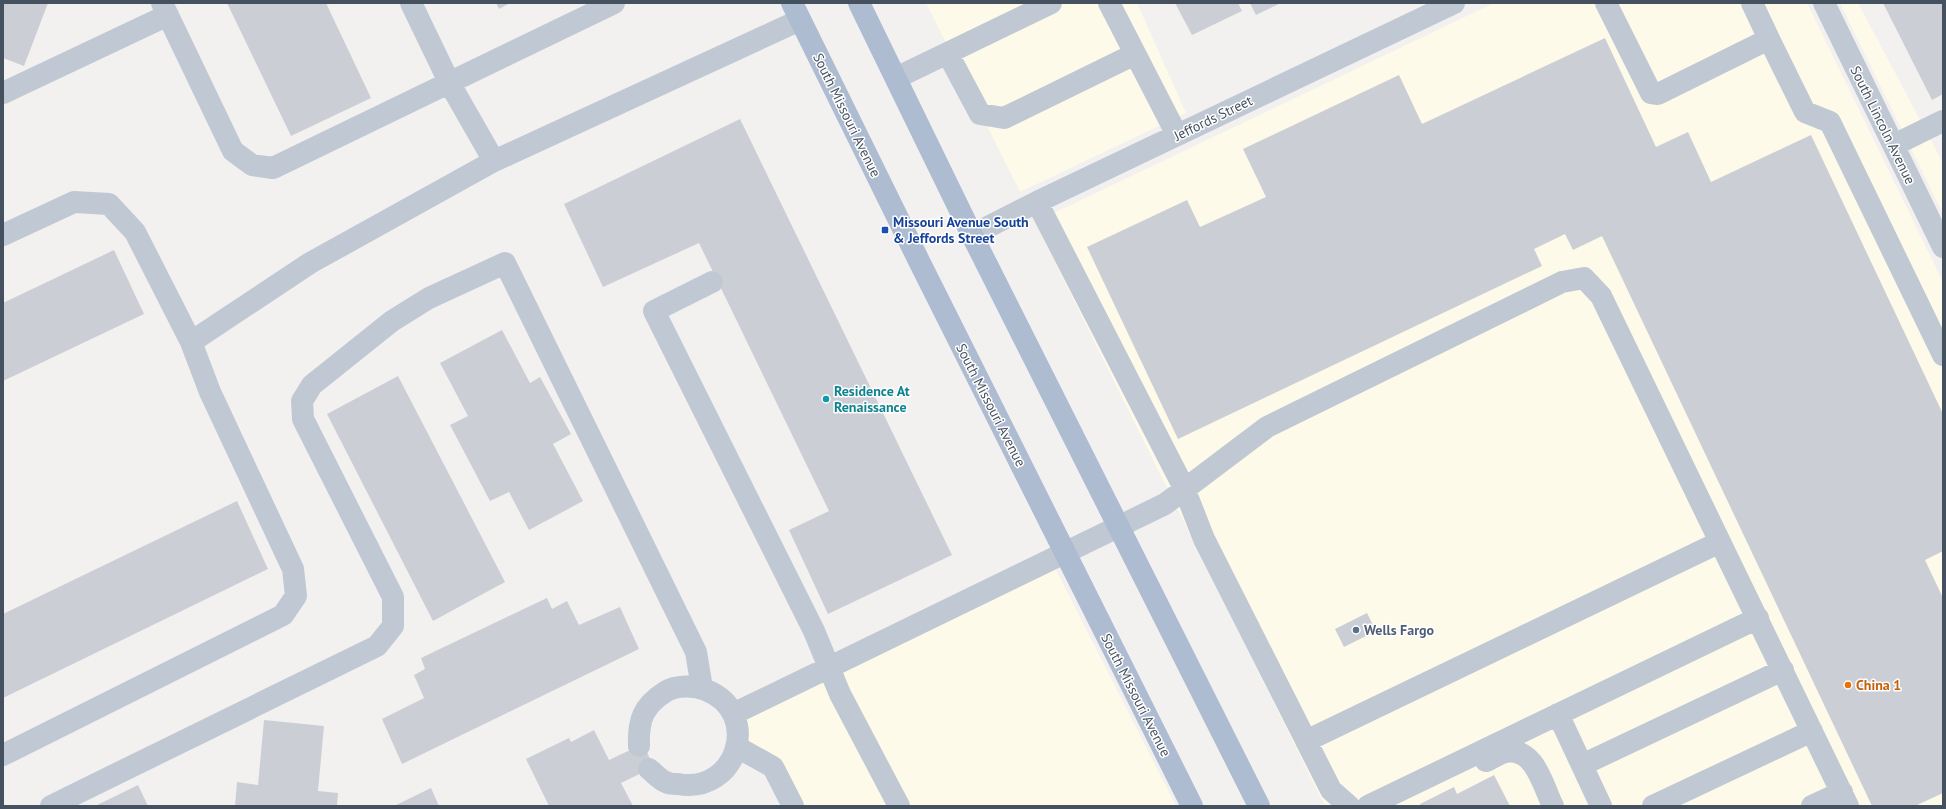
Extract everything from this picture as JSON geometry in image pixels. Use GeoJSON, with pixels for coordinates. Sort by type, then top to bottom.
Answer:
{"type":"FeatureCollection","features":[{"type":"Feature","properties":{"kind":"main road"},"geometry":{"type":"LineString","coordinates":[[859,3],[972,235],[1258,806]]}},
{"type":"Feature","properties":{"kind":"main road","name":"South Missouri Avenue"},"geometry":{"type":"LineString","coordinates":[[796,12],[1192,806]]}},
{"type":"Feature","properties":{"kind":"street"},"geometry":{"type":"LineString","coordinates":[[411,3],[450,84],[494,161]]}},
{"type":"Feature","properties":{"kind":"street"},"geometry":{"type":"LineString","coordinates":[[3,93],[165,9],[233,151],[252,165],[273,168],[450,84],[614,3]]}},
{"type":"Feature","properties":{"kind":"street"},"geometry":{"type":"LineString","coordinates":[[896,78],[1051,3]]}},
{"type":"Feature","properties":{"kind":"street"},"geometry":{"type":"LineString","coordinates":[[1109,3],[1177,135]]}},
{"type":"Feature","properties":{"kind":"street","name":"Jeffords Street"},"geometry":{"type":"LineString","coordinates":[[972,235],[1037,202],[1454,3]]}},
{"type":"Feature","properties":{"kind":"street"},"geometry":{"type":"LineString","coordinates":[[1606,3],[1651,93],[1658,94],[1769,39]]}},
{"type":"Feature","properties":{"kind":"street"},"geometry":{"type":"LineString","coordinates":[[1752,3],[1805,112],[1830,122],[1943,355]]}},
{"type":"Feature","properties":{"kind":"street","name":"South Lincoln Avenue"},"geometry":{"type":"LineString","coordinates":[[1824,3],[1943,247]]}},
{"type":"Feature","properties":{"kind":"street"},"geometry":{"type":"LineString","coordinates":[[190,342],[310,263],[494,161],[796,12]]}},
{"type":"Feature","properties":{"kind":"street"},"geometry":{"type":"LineString","coordinates":[[948,54],[980,114],[1004,118],[1135,54]]}},
{"type":"Feature","properties":{"kind":"street"},"geometry":{"type":"LineString","coordinates":[[1894,145],[1943,120]]}},
{"type":"Feature","properties":{"kind":"street"},"geometry":{"type":"LineString","coordinates":[[3,235],[74,202],[109,204],[135,232],[190,342],[210,392],[293,569],[296,596],[283,615],[3,755]]}},
{"type":"Feature","properties":{"kind":"street"},"geometry":{"type":"LineString","coordinates":[[1037,202],[1184,488],[1204,539],[1331,790],[1350,806]]}},
{"type":"Feature","properties":{"kind":"street"},"geometry":{"type":"LineString","coordinates":[[51,806],[377,646],[393,626],[393,597],[303,419],[302,401],[312,385],[392,321],[428,298],[505,263],[696,652],[702,688]]}},
{"type":"Feature","properties":{"kind":"street"},"geometry":{"type":"LineString","coordinates":[[733,714],[1165,504],[1184,488],[1267,427],[1562,282],[1584,278],[1602,296],[1845,799],[1812,806]]}},
{"type":"Feature","properties":{"kind":"street"},"geometry":{"type":"LineString","coordinates":[[712,282],[654,311],[814,631],[840,694],[899,806]]}},
{"type":"Feature","properties":{"kind":"street"},"geometry":{"type":"LineString","coordinates":[[1306,741],[1720,542]]}},
{"type":"Feature","properties":{"kind":"street"},"geometry":{"type":"LineString","coordinates":[[1368,806],[1758,618]]}},
{"type":"Feature","properties":{"kind":"street"},"geometry":{"type":"LineString","coordinates":[[1582,766],[1782,670]]}},
{"type":"Feature","properties":{"kind":"street"},"geometry":{"type":"LineString","coordinates":[[639,746],[638,729],[643,713],[654,699],[668,690],[685,686],[702,688],[715,693],[725,702],[733,714],[738,730],[737,747],[730,763],[719,775],[704,783],[687,786],[665,782],[649,769]]}},
{"type":"Feature","properties":{"kind":"street"},"geometry":{"type":"LineString","coordinates":[[1558,714],[1601,806]]}},
{"type":"Feature","properties":{"kind":"street"},"geometry":{"type":"LineString","coordinates":[[1656,805],[1812,731]]}},
{"type":"Feature","properties":{"kind":"street"},"geometry":{"type":"LineString","coordinates":[[737,747],[773,767],[793,806]]}},
{"type":"Feature","properties":{"kind":"street"},"geometry":{"type":"LineString","coordinates":[[1393,806],[1505,752],[1523,754],[1531,760],[1553,806]]}},
{"type":"Feature","properties":{"kind":"shaded area"},"geometry":{"type":"Polygon","coordinates":[[[926,3],[1137,3],[1186,113],[1020,192],[926,3]]]}},
{"type":"Feature","properties":{"kind":"shaded area"},"geometry":{"type":"Polygon","coordinates":[[[1494,3],[1807,3],[1943,282],[1943,806],[1325,806],[1035,222],[1494,3]]]}},
{"type":"Feature","properties":{"kind":"shaded area"},"geometry":{"type":"Polygon","coordinates":[[[1840,3],[1858,3],[1943,163],[1943,214],[1840,3]]]}},
{"type":"Feature","properties":{"kind":"shaded area"},"geometry":{"type":"Polygon","coordinates":[[[1048,554],[1176,806],[781,806],[735,712],[1048,554]]]}},
{"type":"Feature","properties":{"kind":"building"},"geometry":{"type":"Polygon","coordinates":[[[3,3],[48,3],[24,66],[3,58],[3,3]]]}},
{"type":"Feature","properties":{"kind":"building"},"geometry":{"type":"Polygon","coordinates":[[[227,3],[326,3],[371,98],[291,136],[227,3]]]}},
{"type":"Feature","properties":{"kind":"building"},"geometry":{"type":"Polygon","coordinates":[[[496,3],[510,3],[499,9],[496,3]]]}},
{"type":"Feature","properties":{"kind":"building"},"geometry":{"type":"Polygon","coordinates":[[[1175,3],[1238,3],[1242,11],[1192,35],[1175,3]]]}},
{"type":"Feature","properties":{"kind":"building"},"geometry":{"type":"Polygon","coordinates":[[[1250,3],[1281,3],[1256,15],[1250,3]]]}},
{"type":"Feature","properties":{"kind":"building"},"geometry":{"type":"Polygon","coordinates":[[[1883,3],[1943,3],[1943,94],[1932,100],[1883,3]]]}},
{"type":"Feature","properties":{"kind":"building"},"geometry":{"type":"Polygon","coordinates":[[[1605,38],[1656,147],[1688,132],[1711,182],[1811,135],[1943,414],[1943,551],[1925,560],[1943,598],[1943,793],[1915,806],[1872,806],[1602,236],[1573,250],[1565,234],[1534,249],[1542,266],[1178,439],[1087,247],[1187,200],[1200,227],[1266,197],[1243,149],[1399,75],[1422,124],[1605,38]]]}},
{"type":"Feature","properties":{"kind":"building","name":"Residence At Renaissance"},"geometry":{"type":"Polygon","coordinates":[[[740,119],[952,555],[828,614],[789,530],[829,511],[699,243],[603,287],[564,204],[740,119]]]}},
{"type":"Feature","properties":{"kind":"building"},"geometry":{"type":"Polygon","coordinates":[[[114,250],[144,314],[3,381],[3,303],[114,250]]]}},
{"type":"Feature","properties":{"kind":"building"},"geometry":{"type":"Polygon","coordinates":[[[502,330],[530,383],[540,377],[571,434],[553,444],[583,501],[529,530],[509,492],[490,501],[450,425],[468,416],[440,363],[502,330]]]}},
{"type":"Feature","properties":{"kind":"building"},"geometry":{"type":"Polygon","coordinates":[[[398,376],[505,582],[433,621],[327,414],[398,376]]]}},
{"type":"Feature","properties":{"kind":"building"},"geometry":{"type":"Polygon","coordinates":[[[237,501],[268,569],[3,698],[3,614],[237,501]]]}},
{"type":"Feature","properties":{"kind":"building"},"geometry":{"type":"Polygon","coordinates":[[[547,598],[552,609],[567,601],[579,625],[620,607],[639,649],[402,764],[382,719],[424,698],[414,675],[425,669],[421,658],[547,598]]]}},
{"type":"Feature","properties":{"kind":"building","name":"Wells Fargo"},"geometry":{"type":"Polygon","coordinates":[[[1367,613],[1376,631],[1344,647],[1335,629],[1367,613]]]}},
{"type":"Feature","properties":{"kind":"building"},"geometry":{"type":"Polygon","coordinates":[[[264,720],[324,726],[318,791],[338,793],[337,806],[235,806],[237,782],[258,785],[264,720]]]}},
{"type":"Feature","properties":{"kind":"building"},"geometry":{"type":"Polygon","coordinates":[[[594,730],[609,760],[643,744],[654,767],[621,783],[633,806],[549,806],[526,759],[569,738],[571,742],[594,730]]]}},
{"type":"Feature","properties":{"kind":"building"},"geometry":{"type":"Polygon","coordinates":[[[1494,775],[1510,806],[1421,806],[1420,804],[1454,787],[1457,794],[1494,775]]]}},
{"type":"Feature","properties":{"kind":"building"},"geometry":{"type":"Polygon","coordinates":[[[138,785],[148,806],[95,806],[138,785]]]}},
{"type":"Feature","properties":{"kind":"building"},"geometry":{"type":"Polygon","coordinates":[[[431,788],[439,806],[394,806],[431,788]]]}},
{"type":"Feature","properties":{"kind":"place","name":"Missouri Avenue South & Jeffords Street"},"geometry":{"type":"Point","coordinates":[885,230]}},
{"type":"Feature","properties":{"kind":"place","name":"Residence At Renaissance"},"geometry":{"type":"Point","coordinates":[826,399]}},
{"type":"Feature","properties":{"kind":"place","name":"Wells Fargo"},"geometry":{"type":"Point","coordinates":[1356,630]}},
{"type":"Feature","properties":{"kind":"place","name":"China 1"},"geometry":{"type":"Point","coordinates":[1848,685]}}]}
